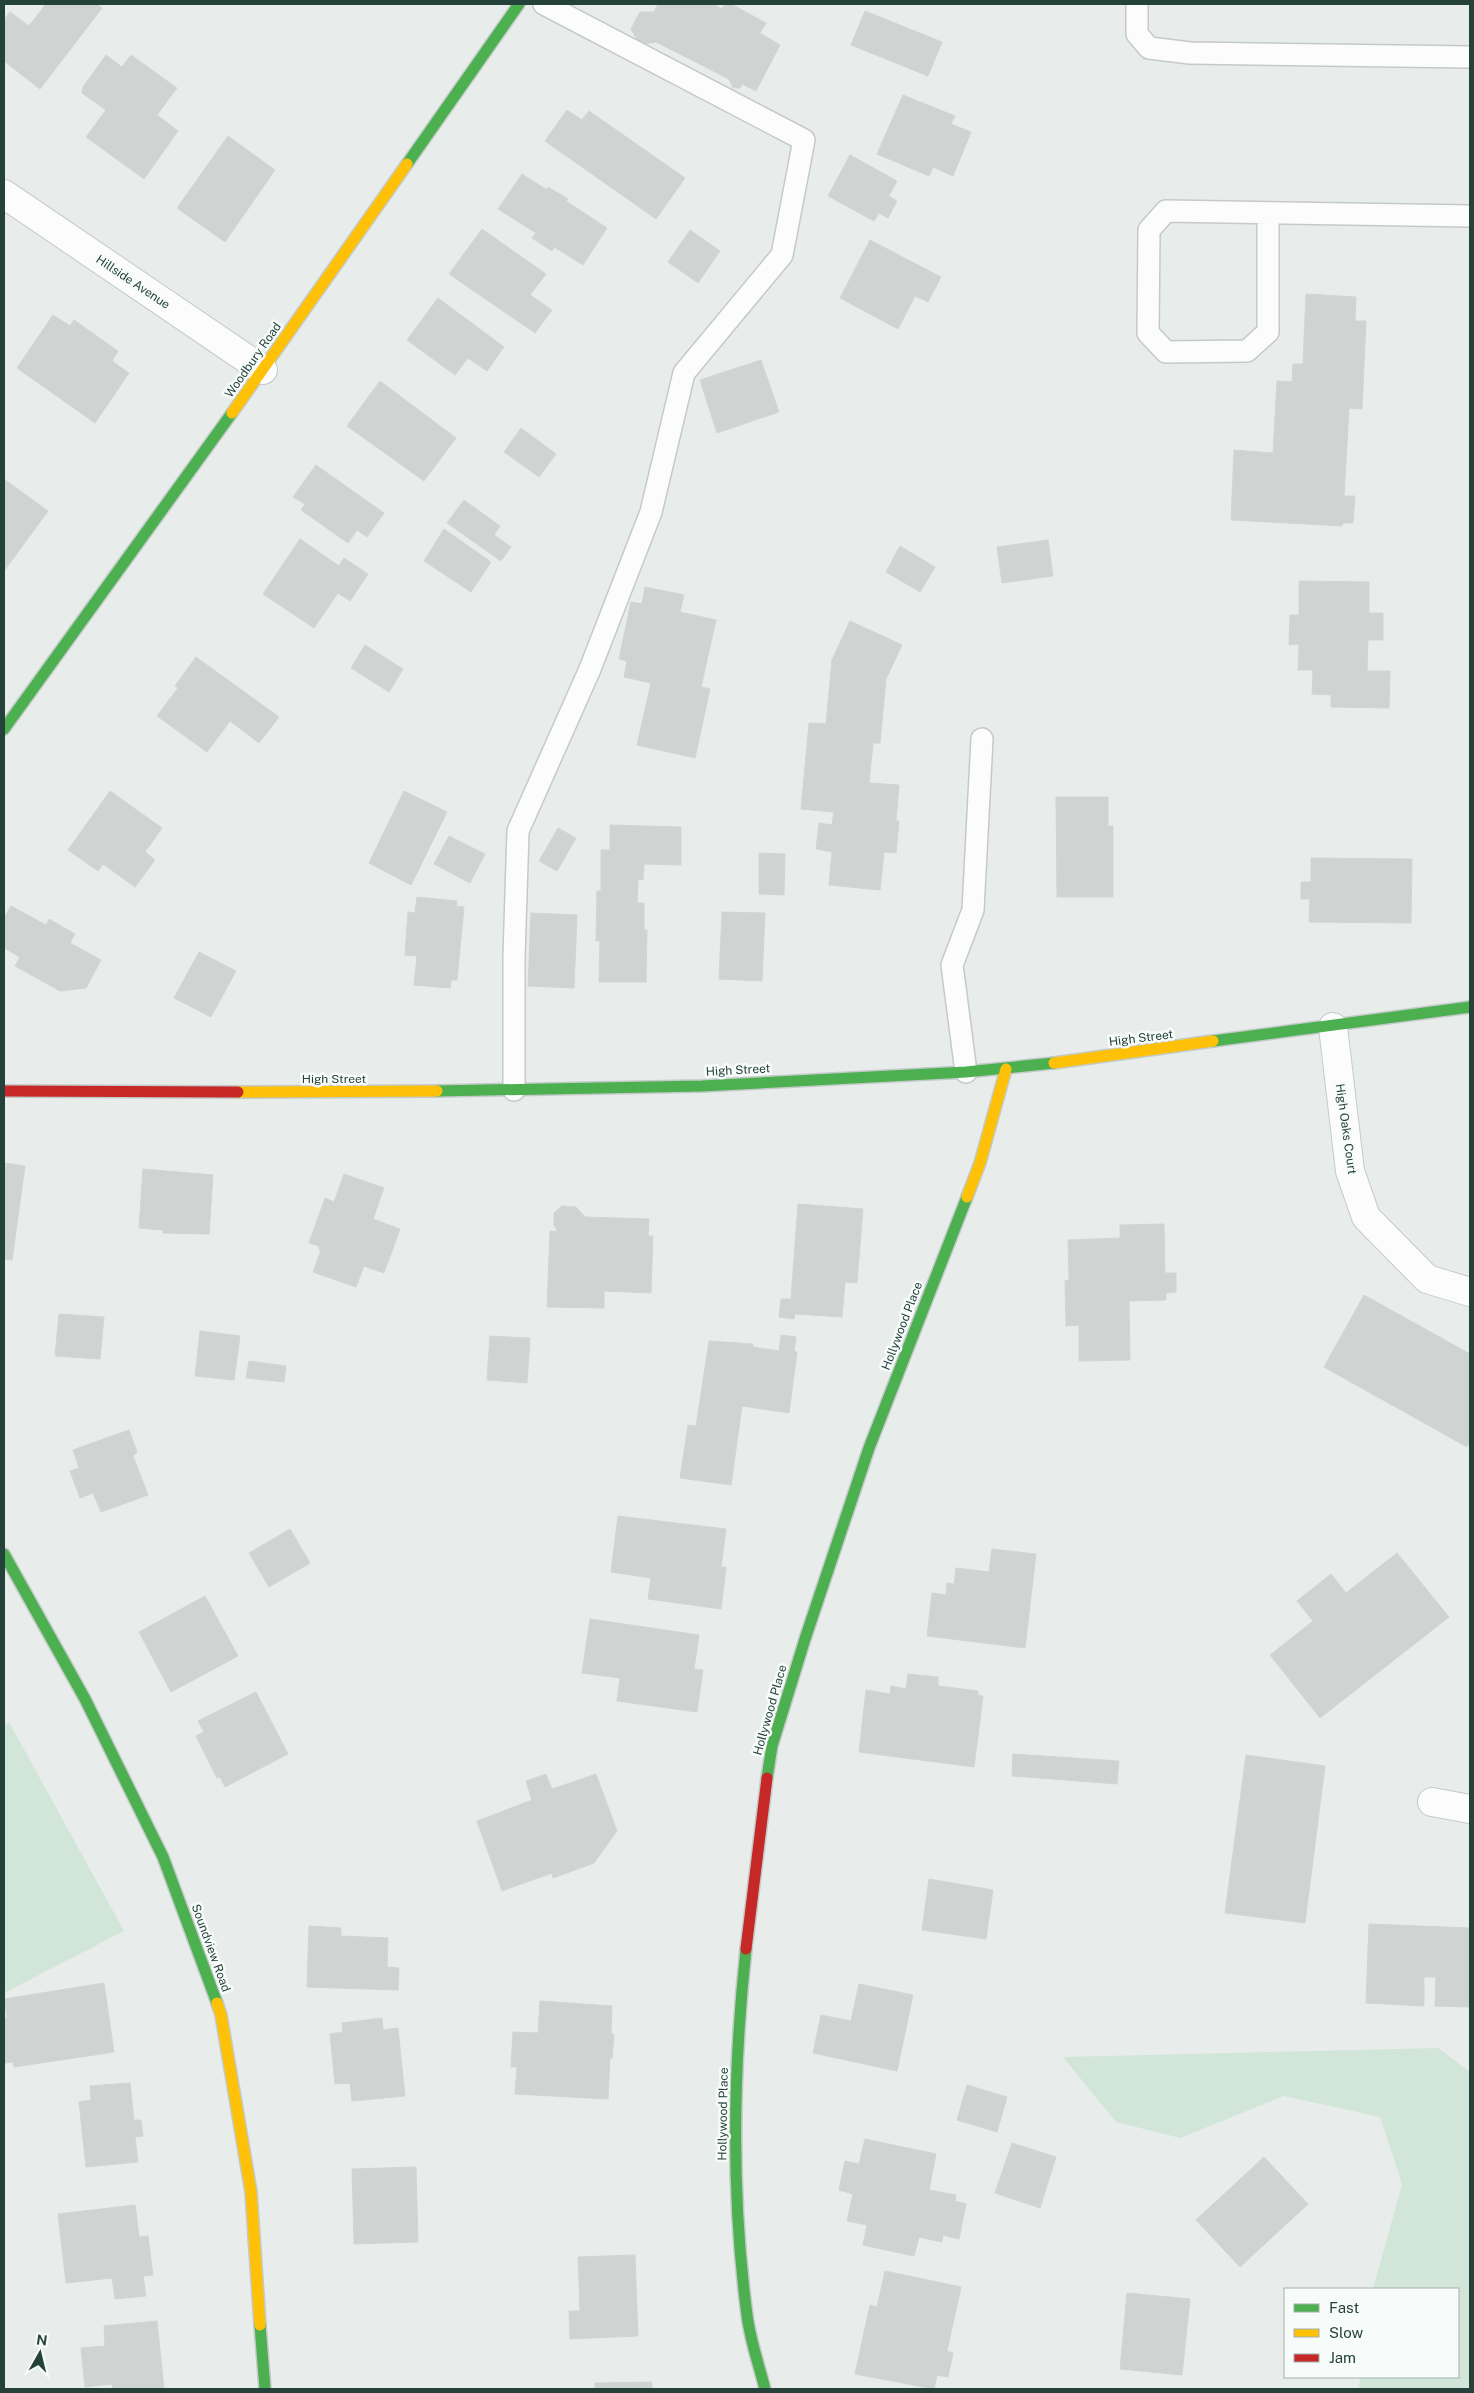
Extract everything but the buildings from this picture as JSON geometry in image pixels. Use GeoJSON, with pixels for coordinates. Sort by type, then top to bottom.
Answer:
{"type":"FeatureCollection","features":[{"type":"Feature","properties":{"kind":"main road","name":"Woodbury Road"},"geometry":{"type":"LineString","coordinates":[[4,729],[263,370],[519,4]]}},
{"type":"Feature","properties":{"kind":"main road","name":"High Street"},"geometry":{"type":"LineString","coordinates":[[4,1090],[357,1093],[702,1086],[966,1072],[1006,1069],[1333,1027],[1470,1007]]}},
{"type":"Feature","properties":{"kind":"main road","name":"Hollywood Place"},"geometry":{"type":"LineString","coordinates":[[765,2389],[747,2317],[736,2179],[738,2021],[760,1815],[772,1746],[869,1448],[980,1163],[1006,1069]]}},
{"type":"Feature","properties":{"kind":"main road","name":"Soundview Road"},"geometry":{"type":"LineString","coordinates":[[4,1554],[85,1699],[163,1858],[221,2015],[251,2192],[266,2389]]}},
{"type":"Feature","properties":{"kind":"street","name":"Hillside Avenue"},"geometry":{"type":"LineString","coordinates":[[4,194],[263,370]]}},
{"type":"Feature","properties":{"kind":"street","name":"High Oaks Court"},"geometry":{"type":"LineString","coordinates":[[1333,1027],[1350,1171],[1366,1217],[1427,1279],[1470,1292]]}},
{"type":"Feature","properties":{"kind":"street"},"geometry":{"type":"LineString","coordinates":[[1432,1802],[1470,1809]]}},
{"type":"Feature","properties":{"kind":"lane"},"geometry":{"type":"LineString","coordinates":[[514,1090],[514,956],[518,831],[590,669],[651,512],[684,373],[782,255],[804,140],[544,4]]}},
{"type":"Feature","properties":{"kind":"lane"},"geometry":{"type":"LineString","coordinates":[[1137,4],[1137,34],[1148,48],[1190,53],[1470,57]]}},
{"type":"Feature","properties":{"kind":"lane"},"geometry":{"type":"LineString","coordinates":[[1268,213],[1268,332],[1247,351],[1166,352],[1148,333],[1149,230],[1166,211],[1470,216]]}},
{"type":"Feature","properties":{"kind":"lane"},"geometry":{"type":"LineString","coordinates":[[966,1072],[952,965],[973,910],[982,739]]}},
{"type":"Feature","properties":{"kind":"green space"},"geometry":{"type":"Polygon","coordinates":[[[9,1722],[124,1931],[4,1993],[4,1727],[9,1722]]]}},
{"type":"Feature","properties":{"kind":"green space"},"geometry":{"type":"Polygon","coordinates":[[[1438,2048],[1470,2072],[1470,2389],[1359,2389],[1360,2378],[1459,2378],[1459,2288],[1373,2288],[1402,2184],[1380,2117],[1284,2096],[1180,2138],[1116,2122],[1063,2057],[1438,2048]]]}},
{"type":"Feature","properties":{"kind":"traffic: fast"},"geometry":{"type":"LineString","coordinates":[[407,164],[519,4]]}},
{"type":"Feature","properties":{"kind":"traffic: fast"},"geometry":{"type":"LineString","coordinates":[[4,729],[232,413]]}},
{"type":"Feature","properties":{"kind":"traffic: fast"},"geometry":{"type":"LineString","coordinates":[[1213,1041],[1470,1007]]}},
{"type":"Feature","properties":{"kind":"traffic: fast"},"geometry":{"type":"LineString","coordinates":[[437,1091],[702,1086],[966,1072],[1054,1063]]}},
{"type":"Feature","properties":{"kind":"traffic: fast"},"geometry":{"type":"LineString","coordinates":[[767,1778],[772,1746],[805,1639],[869,1448],[967,1197]]}},
{"type":"Feature","properties":{"kind":"traffic: fast"},"geometry":{"type":"LineString","coordinates":[[4,1554],[85,1699],[163,1857],[217,2003]]}},
{"type":"Feature","properties":{"kind":"traffic: fast"},"geometry":{"type":"LineString","coordinates":[[746,1949],[738,2040],[736,2178],[738,2224],[748,2324],[765,2389]]}},
{"type":"Feature","properties":{"kind":"traffic: fast"},"geometry":{"type":"LineString","coordinates":[[260,2325],[265,2389]]}},
{"type":"Feature","properties":{"kind":"traffic: slow"},"geometry":{"type":"LineString","coordinates":[[232,413],[407,164]]}},
{"type":"Feature","properties":{"kind":"traffic: slow"},"geometry":{"type":"LineString","coordinates":[[1054,1063],[1213,1041]]}},
{"type":"Feature","properties":{"kind":"traffic: slow"},"geometry":{"type":"LineString","coordinates":[[967,1197],[980,1163],[1006,1069]]}},
{"type":"Feature","properties":{"kind":"traffic: slow"},"geometry":{"type":"LineString","coordinates":[[238,1092],[437,1091]]}},
{"type":"Feature","properties":{"kind":"traffic: slow"},"geometry":{"type":"LineString","coordinates":[[217,2003],[221,2015],[251,2192],[260,2325]]}},
{"type":"Feature","properties":{"kind":"traffic: jam"},"geometry":{"type":"LineString","coordinates":[[4,1091],[238,1092]]}},
{"type":"Feature","properties":{"kind":"traffic: jam"},"geometry":{"type":"LineString","coordinates":[[746,1949],[767,1778]]}}]}
